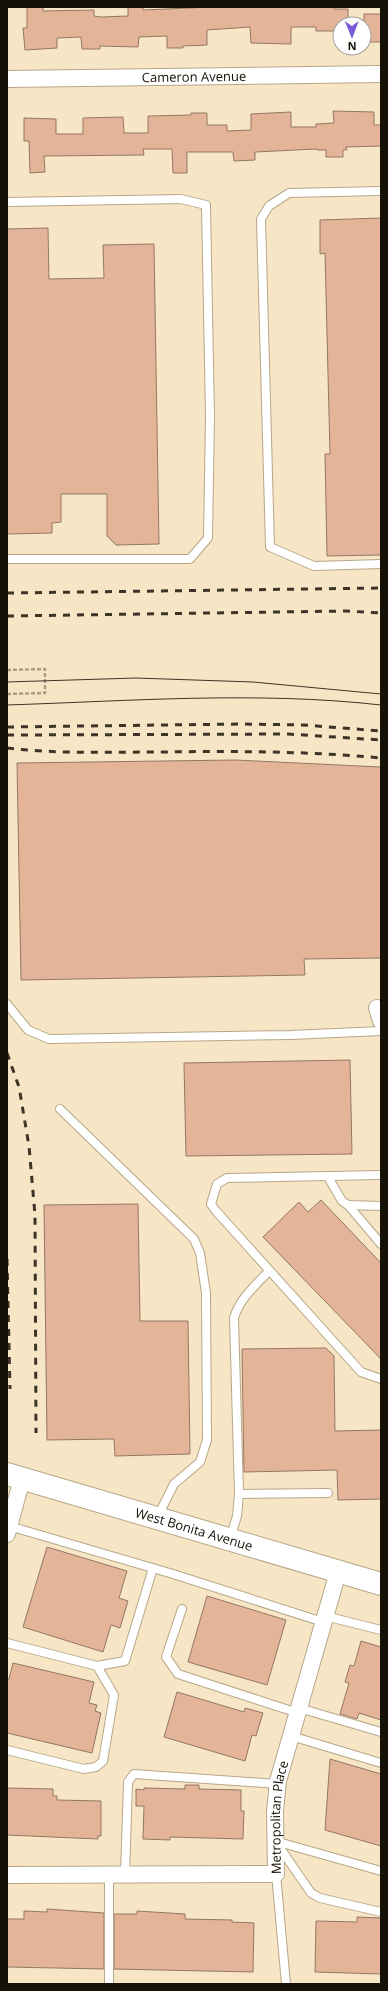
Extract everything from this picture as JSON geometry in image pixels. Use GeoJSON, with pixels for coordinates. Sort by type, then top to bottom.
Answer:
{"type":"FeatureCollection","features":[{"type":"Feature","properties":{"kind":"main road","name":"West Bonita Avenue"},"geometry":{"type":"LineString","coordinates":[[15,1477],[381,1584]]}},
{"type":"Feature","properties":{"kind":"street","name":"Cameron Avenue"},"geometry":{"type":"LineString","coordinates":[[7,79],[381,74]]}},
{"type":"Feature","properties":{"kind":"street"},"geometry":{"type":"LineString","coordinates":[[8,1530],[15,1477]]}},
{"type":"Feature","properties":{"kind":"street","name":"Metropolitan Place"},"geometry":{"type":"LineString","coordinates":[[7,1875],[276,1874],[275,1811],[278,1784],[338,1572]]}},
{"type":"Feature","properties":{"kind":"lane"},"geometry":{"type":"LineString","coordinates":[[381,191],[289,193],[269,206],[261,219],[270,548],[314,566],[381,564]]}},
{"type":"Feature","properties":{"kind":"lane"},"geometry":{"type":"LineString","coordinates":[[7,202],[181,199],[206,205],[210,416],[208,538],[190,558],[7,559]]}},
{"type":"Feature","properties":{"kind":"lane"},"geometry":{"type":"LineString","coordinates":[[7,1004],[28,1030],[49,1038],[290,1035],[381,1031]]}},
{"type":"Feature","properties":{"kind":"lane"},"geometry":{"type":"LineString","coordinates":[[60,1109],[194,1239],[200,1253],[206,1293],[207,1440],[200,1462],[174,1484],[156,1518]]}},
{"type":"Feature","properties":{"kind":"lane"},"geometry":{"type":"LineString","coordinates":[[381,1175],[227,1178],[217,1184],[211,1204],[216,1212],[361,1372],[381,1379]]}},
{"type":"Feature","properties":{"kind":"lane"},"geometry":{"type":"LineString","coordinates":[[328,1176],[342,1201],[348,1205],[381,1244]]}},
{"type":"Feature","properties":{"kind":"lane"},"geometry":{"type":"LineString","coordinates":[[348,1205],[381,1206]]}},
{"type":"Feature","properties":{"kind":"lane"},"geometry":{"type":"LineString","coordinates":[[230,1540],[237,1516],[239,1494],[234,1318],[237,1309],[246,1294],[269,1271]]}},
{"type":"Feature","properties":{"kind":"lane"},"geometry":{"type":"LineString","coordinates":[[239,1494],[328,1493]]}},
{"type":"Feature","properties":{"kind":"lane"},"geometry":{"type":"LineString","coordinates":[[8,1530],[153,1568],[324,1619],[381,1630]]}},
{"type":"Feature","properties":{"kind":"lane"},"geometry":{"type":"LineString","coordinates":[[7,1643],[97,1666],[110,1666],[125,1661],[153,1568]]}},
{"type":"Feature","properties":{"kind":"lane"},"geometry":{"type":"LineString","coordinates":[[182,1609],[166,1657],[178,1674],[298,1711],[381,1732]]}},
{"type":"Feature","properties":{"kind":"lane"},"geometry":{"type":"LineString","coordinates":[[7,1750],[84,1769],[96,1767],[103,1762],[114,1695],[97,1666]]}},
{"type":"Feature","properties":{"kind":"lane"},"geometry":{"type":"LineString","coordinates":[[291,1736],[381,1763]]}},
{"type":"Feature","properties":{"kind":"lane"},"geometry":{"type":"LineString","coordinates":[[108,1984],[117,1874],[128,1782],[134,1774],[278,1784]]}},
{"type":"Feature","properties":{"kind":"lane"},"geometry":{"type":"LineString","coordinates":[[275,1841],[381,1871]]}},
{"type":"Feature","properties":{"kind":"lane"},"geometry":{"type":"LineString","coordinates":[[275,1841],[311,1893],[320,1898],[381,1912]]}},
{"type":"Feature","properties":{"kind":"lane"},"geometry":{"type":"LineString","coordinates":[[276,1874],[286,1984]]}},
{"type":"Feature","properties":{"kind":"path"},"geometry":{"type":"LineString","coordinates":[[7,670],[45,669],[46,693],[7,694]]}},
{"type":"Feature","properties":{"kind":"building"},"geometry":{"type":"Polygon","coordinates":[[[27,7],[43,7],[43,11],[94,10],[94,16],[101,17],[128,16],[128,7],[143,7],[143,10],[212,7],[333,7],[334,9],[348,9],[348,16],[332,16],[332,31],[316,31],[316,27],[291,27],[291,44],[251,43],[250,27],[207,30],[207,45],[183,46],[183,48],[167,48],[167,36],[139,37],[138,47],[100,46],[100,49],[82,49],[81,37],[57,38],[57,48],[25,50],[23,28],[27,28],[27,7]]]}},
{"type":"Feature","properties":{"kind":"building"},"geometry":{"type":"Polygon","coordinates":[[[364,14],[381,14],[381,42],[372,42],[372,16],[364,16],[364,14]]]}},
{"type":"Feature","properties":{"kind":"building"},"geometry":{"type":"Polygon","coordinates":[[[333,111],[374,112],[374,125],[381,125],[381,146],[346,147],[347,150],[343,150],[343,157],[326,157],[326,150],[317,149],[255,152],[255,160],[234,161],[233,152],[187,152],[187,173],[173,173],[172,149],[143,149],[144,155],[44,156],[45,172],[30,173],[29,141],[24,141],[24,118],[56,119],[56,134],[83,134],[83,118],[123,117],[124,133],[148,133],[148,116],[207,113],[207,125],[227,125],[227,131],[251,130],[251,114],[291,112],[291,127],[316,127],[316,124],[334,123],[333,111]]]}},
{"type":"Feature","properties":{"kind":"building"},"geometry":{"type":"Polygon","coordinates":[[[381,218],[381,555],[327,556],[325,454],[330,454],[325,253],[320,254],[320,220],[381,218]]]}},
{"type":"Feature","properties":{"kind":"building"},"geometry":{"type":"Polygon","coordinates":[[[48,228],[49,279],[104,278],[103,245],[154,244],[159,544],[116,545],[107,536],[107,494],[61,494],[61,522],[52,523],[52,533],[7,534],[7,229],[48,228]]]}},
{"type":"Feature","properties":{"kind":"building"},"geometry":{"type":"Polygon","coordinates":[[[235,760],[381,767],[381,958],[304,959],[305,975],[21,980],[17,763],[235,760]]]}},
{"type":"Feature","properties":{"kind":"building"},"geometry":{"type":"Polygon","coordinates":[[[350,1060],[352,1154],[186,1156],[184,1063],[350,1060]]]}},
{"type":"Feature","properties":{"kind":"building"},"geometry":{"type":"Polygon","coordinates":[[[321,1200],[381,1263],[381,1359],[263,1237],[299,1202],[308,1212],[321,1200]]]}},
{"type":"Feature","properties":{"kind":"building"},"geometry":{"type":"Polygon","coordinates":[[[138,1204],[140,1321],[188,1321],[190,1454],[115,1456],[114,1439],[47,1440],[44,1205],[138,1204]]]}},
{"type":"Feature","properties":{"kind":"building"},"geometry":{"type":"Polygon","coordinates":[[[326,1348],[334,1356],[335,1431],[381,1430],[381,1499],[338,1500],[337,1470],[244,1472],[242,1349],[326,1348]]]}},
{"type":"Feature","properties":{"kind":"building"},"geometry":{"type":"Polygon","coordinates":[[[47,1547],[127,1571],[119,1598],[128,1601],[120,1628],[111,1625],[103,1652],[23,1627],[47,1547]]]}},
{"type":"Feature","properties":{"kind":"building"},"geometry":{"type":"Polygon","coordinates":[[[207,1596],[286,1620],[267,1685],[188,1662],[207,1596]]]}},
{"type":"Feature","properties":{"kind":"building"},"geometry":{"type":"Polygon","coordinates":[[[361,1641],[381,1647],[381,1720],[359,1713],[357,1719],[340,1714],[349,1683],[345,1682],[350,1665],[354,1666],[361,1641]]]}},
{"type":"Feature","properties":{"kind":"building"},"geometry":{"type":"Polygon","coordinates":[[[13,1663],[94,1682],[89,1703],[97,1705],[95,1711],[101,1713],[92,1753],[7,1733],[7,1679],[9,1679],[13,1663]]]}},
{"type":"Feature","properties":{"kind":"building"},"geometry":{"type":"Polygon","coordinates":[[[177,1692],[244,1712],[245,1708],[263,1713],[256,1736],[252,1735],[245,1761],[164,1737],[177,1692]]]}},
{"type":"Feature","properties":{"kind":"building"},"geometry":{"type":"Polygon","coordinates":[[[330,1759],[381,1774],[381,1846],[325,1830],[330,1759]]]}},
{"type":"Feature","properties":{"kind":"building"},"geometry":{"type":"Polygon","coordinates":[[[185,1785],[199,1785],[199,1789],[241,1790],[241,1811],[244,1811],[243,1839],[170,1837],[170,1840],[143,1839],[144,1806],[136,1806],[136,1789],[185,1789],[185,1785]]]}},
{"type":"Feature","properties":{"kind":"building"},"geometry":{"type":"Polygon","coordinates":[[[7,1788],[53,1789],[53,1796],[57,1796],[57,1800],[101,1801],[101,1836],[98,1836],[98,1839],[7,1835],[7,1788]]]}},
{"type":"Feature","properties":{"kind":"building"},"geometry":{"type":"Polygon","coordinates":[[[47,1909],[104,1913],[104,1969],[7,1967],[7,1919],[24,1919],[24,1911],[47,1912],[47,1909]]]}},
{"type":"Feature","properties":{"kind":"building"},"geometry":{"type":"Polygon","coordinates":[[[137,1911],[185,1914],[185,1919],[232,1920],[232,1922],[254,1923],[253,1972],[114,1969],[114,1914],[137,1914],[137,1911]]]}},
{"type":"Feature","properties":{"kind":"building"},"geometry":{"type":"Polygon","coordinates":[[[357,1917],[381,1918],[381,1974],[315,1972],[316,1921],[357,1922],[357,1917]]]}},
{"type":"Feature","properties":{"kind":"tram line"},"geometry":{"type":"LineString","coordinates":[[7,682],[136,678],[253,682],[381,694]]}},
{"type":"Feature","properties":{"kind":"tram line"},"geometry":{"type":"LineString","coordinates":[[7,705],[194,698],[288,699],[381,705]]}},
{"type":"Feature","properties":{"kind":"railway"},"geometry":{"type":"LineString","coordinates":[[7,593],[381,588]]}},
{"type":"Feature","properties":{"kind":"railway"},"geometry":{"type":"LineString","coordinates":[[7,616],[346,611],[381,613]]}},
{"type":"Feature","properties":{"kind":"railway"},"geometry":{"type":"LineString","coordinates":[[7,727],[241,724],[304,725],[381,731]]}},
{"type":"Feature","properties":{"kind":"railway"},"geometry":{"type":"LineString","coordinates":[[7,735],[288,734],[381,740]]}},
{"type":"Feature","properties":{"kind":"railway"},"geometry":{"type":"LineString","coordinates":[[7,748],[83,752],[270,752],[381,758]]}},
{"type":"Feature","properties":{"kind":"railway"},"geometry":{"type":"LineString","coordinates":[[7,1053],[19,1087],[29,1146],[35,1215],[36,1433]]}},
{"type":"Feature","properties":{"kind":"railway"},"geometry":{"type":"LineString","coordinates":[[7,1259],[10,1389]]}}]}
